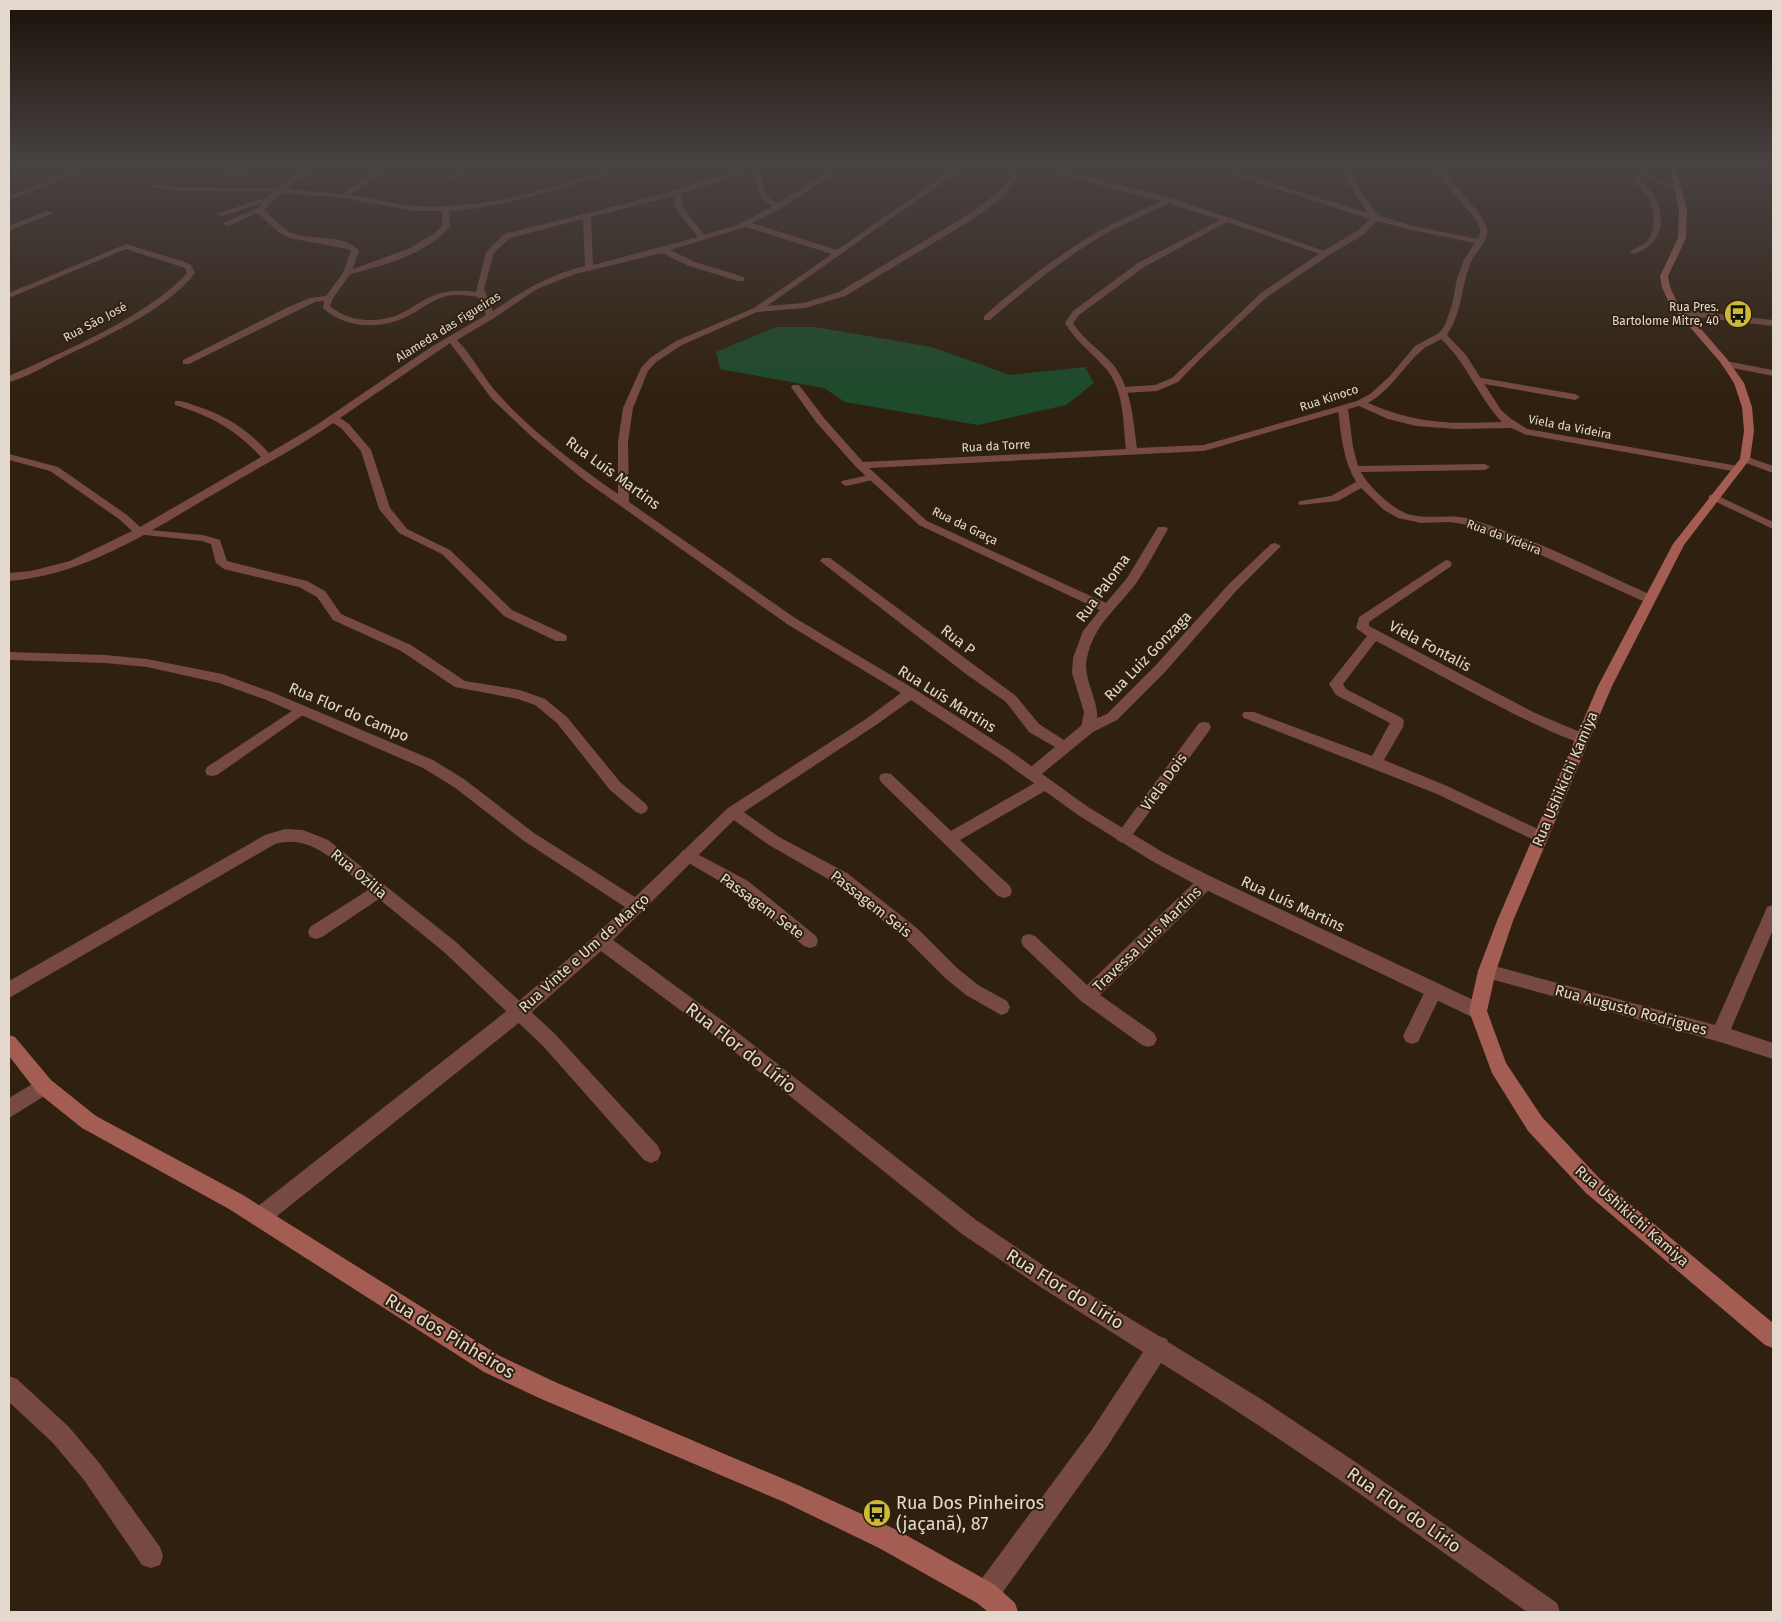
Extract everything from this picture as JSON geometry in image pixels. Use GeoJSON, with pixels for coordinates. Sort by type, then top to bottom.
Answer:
{"type":"FeatureCollection","features":[{"type":"Feature","properties":{"kind":"main road"},"geometry":{"type":"LineString","coordinates":[[1681,241],[1664,276],[1666,287],[1672,301],[1726,364],[1738,383],[1747,407],[1749,434],[1742,464]]}},
{"type":"Feature","properties":{"kind":"main road","name":"Rua Ushikichi Kamiya"},"geometry":{"type":"LineString","coordinates":[[1742,464],[1714,497],[1679,544],[1605,686],[1505,921],[1487,971],[1478,1011],[1498,1067],[1535,1124],[1593,1186],[1773,1337]]}},
{"type":"Feature","properties":{"kind":"main road","name":"Rua dos Pinheiros"},"geometry":{"type":"LineString","coordinates":[[9,1043],[44,1086],[88,1122],[236,1202],[492,1364],[547,1390],[792,1494],[888,1539],[986,1594],[1006,1612]]}},
{"type":"Feature","properties":{"kind":"street"},"geometry":{"type":"LineString","coordinates":[[327,241],[352,247],[355,251],[347,272],[329,298],[326,306],[332,313],[350,320],[373,322],[399,317],[445,294],[460,292],[481,295]]}},
{"type":"Feature","properties":{"kind":"street"},"geometry":{"type":"LineString","coordinates":[[347,272],[408,251],[427,241]]}},
{"type":"Feature","properties":{"kind":"street"},"geometry":{"type":"LineString","coordinates":[[491,316],[480,289],[485,264],[490,252],[502,241]]}},
{"type":"Feature","properties":{"kind":"street"},"geometry":{"type":"LineString","coordinates":[[587,241],[588,268]]}},
{"type":"Feature","properties":{"kind":"street","name":"Alameda das Figueiras"},"geometry":{"type":"LineString","coordinates":[[9,577],[31,575],[74,564],[139,532],[268,458],[534,287],[552,279],[588,268],[694,241]]}},
{"type":"Feature","properties":{"kind":"street"},"geometry":{"type":"LineString","coordinates":[[799,241],[838,253]]}},
{"type":"Feature","properties":{"kind":"street"},"geometry":{"type":"LineString","coordinates":[[624,502],[623,442],[628,408],[644,370],[653,360],[679,343],[755,310],[856,241]]}},
{"type":"Feature","properties":{"kind":"street"},"geometry":{"type":"LineString","coordinates":[[755,310],[805,305],[842,294],[932,241]]}},
{"type":"Feature","properties":{"kind":"street"},"geometry":{"type":"LineString","coordinates":[[987,318],[1031,279],[1089,241]]}},
{"type":"Feature","properties":{"kind":"street"},"geometry":{"type":"LineString","coordinates":[[1132,452],[1124,390],[1111,369],[1071,328],[1070,319],[1141,265],[1187,241]]}},
{"type":"Feature","properties":{"kind":"street"},"geometry":{"type":"LineString","coordinates":[[1289,241],[1326,253]]}},
{"type":"Feature","properties":{"kind":"street"},"geometry":{"type":"LineString","coordinates":[[1124,390],[1157,388],[1175,380],[1198,355],[1264,294],[1347,241]]}},
{"type":"Feature","properties":{"kind":"street"},"geometry":{"type":"LineString","coordinates":[[1442,335],[1449,325],[1456,305],[1463,273],[1479,242],[1472,241]]}},
{"type":"Feature","properties":{"kind":"street"},"geometry":{"type":"LineString","coordinates":[[1633,252],[1642,251],[1649,247],[1652,241]]}},
{"type":"Feature","properties":{"kind":"street","name":"Rua São José"},"geometry":{"type":"LineString","coordinates":[[9,296],[126,246],[182,264],[188,267],[191,272],[188,278],[168,294],[137,314],[9,379]]}},
{"type":"Feature","properties":{"kind":"street"},"geometry":{"type":"LineString","coordinates":[[663,250],[692,264],[741,279]]}},
{"type":"Feature","properties":{"kind":"street"},"geometry":{"type":"LineString","coordinates":[[186,362],[288,310],[313,300],[329,298]]}},
{"type":"Feature","properties":{"kind":"street"},"geometry":{"type":"LineString","coordinates":[[1683,313],[1773,323]]}},
{"type":"Feature","properties":{"kind":"street","name":"Viela da Videira"},"geometry":{"type":"LineString","coordinates":[[1442,335],[1454,346],[1491,403],[1511,425],[1527,432],[1773,470]]}},
{"type":"Feature","properties":{"kind":"street","name":"Rua Kinoco"},"geometry":{"type":"LineString","coordinates":[[1132,452],[1204,448],[1360,403],[1373,396],[1392,379],[1418,348],[1442,335]]}},
{"type":"Feature","properties":{"kind":"street","name":"Rua Luís Martins"},"geometry":{"type":"LineString","coordinates":[[451,339],[460,348],[495,396],[514,415],[588,478],[791,621],[911,693],[1123,837],[1206,882],[1478,1011]]}},
{"type":"Feature","properties":{"kind":"street"},"geometry":{"type":"LineString","coordinates":[[1726,364],[1773,373]]}},
{"type":"Feature","properties":{"kind":"street"},"geometry":{"type":"LineString","coordinates":[[1476,380],[1575,397]]}},
{"type":"Feature","properties":{"kind":"street","name":"Rua da Graça"},"geometry":{"type":"LineString","coordinates":[[796,387],[820,420],[860,465],[892,496],[923,522],[1108,609]]}},
{"type":"Feature","properties":{"kind":"street"},"geometry":{"type":"LineString","coordinates":[[178,403],[220,417],[235,425],[268,458]]}},
{"type":"Feature","properties":{"kind":"street"},"geometry":{"type":"LineString","coordinates":[[1360,403],[1383,414],[1419,424],[1459,426],[1511,425]]}},
{"type":"Feature","properties":{"kind":"street"},"geometry":{"type":"LineString","coordinates":[[1304,502],[1334,499],[1362,483],[1354,469],[1348,451],[1344,409]]}},
{"type":"Feature","properties":{"kind":"street"},"geometry":{"type":"LineString","coordinates":[[332,418],[345,426],[366,450],[385,509],[403,531],[446,552],[508,614],[561,638]]}},
{"type":"Feature","properties":{"kind":"street","name":"Rua da Torre"},"geometry":{"type":"LineString","coordinates":[[860,465],[1132,452]]}},
{"type":"Feature","properties":{"kind":"street"},"geometry":{"type":"LineString","coordinates":[[9,457],[54,469],[123,517],[139,532],[203,538],[216,542],[222,563],[228,566],[303,584],[321,594],[337,617],[347,624],[406,648],[460,684],[520,695],[540,702],[562,720],[616,786],[640,808]]}},
{"type":"Feature","properties":{"kind":"street"},"geometry":{"type":"LineString","coordinates":[[1354,469],[1485,467]]}},
{"type":"Feature","properties":{"kind":"street"},"geometry":{"type":"LineString","coordinates":[[846,483],[873,477]]}},
{"type":"Feature","properties":{"kind":"street","name":"Rua da Videira"},"geometry":{"type":"LineString","coordinates":[[1362,483],[1372,490],[1393,512],[1415,520],[1465,521],[1541,551],[1649,599]]}},
{"type":"Feature","properties":{"kind":"street"},"geometry":{"type":"LineString","coordinates":[[1714,497],[1773,526]]}},
{"type":"Feature","properties":{"kind":"street","name":"Rua Paloma"},"geometry":{"type":"LineString","coordinates":[[1088,728],[1091,712],[1079,673],[1080,658],[1089,631],[1132,580],[1162,529]]}},
{"type":"Feature","properties":{"kind":"street","name":"Rua Luiz Gonzaga"},"geometry":{"type":"LineString","coordinates":[[1032,774],[1088,728],[1112,717],[1160,668],[1233,587],[1275,546]]}},
{"type":"Feature","properties":{"kind":"street","name":"Rua P"},"geometry":{"type":"LineString","coordinates":[[826,561],[1012,699],[1034,728],[1065,747]]}},
{"type":"Feature","properties":{"kind":"street","name":"Viela Fontalis"},"geometry":{"type":"LineString","coordinates":[[1446,564],[1363,620],[1362,628],[1522,712],[1582,739]]}},
{"type":"Feature","properties":{"kind":"street"},"geometry":{"type":"LineString","coordinates":[[1374,635],[1336,684],[1341,692],[1397,721],[1396,727],[1376,762]]}},
{"type":"Feature","properties":{"kind":"street","name":"Rua Flor do Campo"},"geometry":{"type":"LineString","coordinates":[[9,656],[105,659],[164,666],[222,678],[428,764],[459,782],[529,837],[636,906]]}},
{"type":"Feature","properties":{"kind":"street","name":"Rua Vinte e Um de Março"},"geometry":{"type":"LineString","coordinates":[[260,1217],[519,1012],[600,940],[733,812],[871,722],[911,693]]}},
{"type":"Feature","properties":{"kind":"street"},"geometry":{"type":"LineString","coordinates":[[212,771],[301,710]]}},
{"type":"Feature","properties":{"kind":"street"},"geometry":{"type":"LineString","coordinates":[[1249,715],[1376,762],[1450,793],[1541,837]]}},
{"type":"Feature","properties":{"kind":"street","name":"Viela Dois"},"geometry":{"type":"LineString","coordinates":[[1123,837],[1204,727]]}},
{"type":"Feature","properties":{"kind":"street"},"geometry":{"type":"LineString","coordinates":[[886,778],[1004,891]]}},
{"type":"Feature","properties":{"kind":"street"},"geometry":{"type":"LineString","coordinates":[[949,839],[1045,784]]}},
{"type":"Feature","properties":{"kind":"street","name":"Passagem Seis"},"geometry":{"type":"LineString","coordinates":[[733,812],[774,841],[841,878],[912,934],[951,973],[972,990],[1001,1007]]}},
{"type":"Feature","properties":{"kind":"street","name":"Rua Ozilia"},"geometry":{"type":"LineString","coordinates":[[9,990],[270,839],[290,833],[307,836],[323,844],[379,892],[450,947],[549,1040],[651,1153]]}},
{"type":"Feature","properties":{"kind":"street","name":"Passagem Sete"},"geometry":{"type":"LineString","coordinates":[[688,856],[742,886],[810,941]]}},
{"type":"Feature","properties":{"kind":"street","name":"Travessa Luis Martins"},"geometry":{"type":"LineString","coordinates":[[1087,996],[1206,882]]}},
{"type":"Feature","properties":{"kind":"street"},"geometry":{"type":"LineString","coordinates":[[316,932],[379,892]]}},
{"type":"Feature","properties":{"kind":"street"},"geometry":{"type":"LineString","coordinates":[[1720,1034],[1773,912]]}},
{"type":"Feature","properties":{"kind":"street","name":"Rua Flor do Lírio"},"geometry":{"type":"LineString","coordinates":[[600,940],[724,1032],[969,1227],[1049,1281],[1254,1407],[1349,1471],[1548,1612]]}},
{"type":"Feature","properties":{"kind":"street","name":"Travessa Luis Martins"},"geometry":{"type":"LineString","coordinates":[[1029,941],[1087,996],[1148,1039]]}},
{"type":"Feature","properties":{"kind":"street","name":"Rua Augusto Rodrigues"},"geometry":{"type":"LineString","coordinates":[[1487,971],[1720,1034],[1773,1052]]}},
{"type":"Feature","properties":{"kind":"street"},"geometry":{"type":"LineString","coordinates":[[1412,1036],[1434,990]]}},
{"type":"Feature","properties":{"kind":"street"},"geometry":{"type":"LineString","coordinates":[[9,1109],[44,1086]]}},
{"type":"Feature","properties":{"kind":"street"},"geometry":{"type":"LineString","coordinates":[[986,1594],[1094,1446],[1159,1347]]}},
{"type":"Feature","properties":{"kind":"street"},"geometry":{"type":"LineString","coordinates":[[9,1387],[61,1435],[92,1472],[151,1556]]}},
{"type":"Feature","properties":{"kind":"green space"},"geometry":{"type":"Polygon","coordinates":[[[776,327],[815,327],[932,347],[1010,375],[1085,367],[1094,383],[1066,405],[978,425],[845,402],[824,388],[720,369],[716,352],[776,327]]]}},
{"type":"Feature","properties":{"kind":"place","name":"Rua Pres. Bartolome Mitre, 40"},"geometry":{"type":"Point","coordinates":[1738,314]}},
{"type":"Feature","properties":{"kind":"place","name":"Rua Dos Pinheiros (jaçanã), 87"},"geometry":{"type":"Point","coordinates":[877,1513]}}]}
